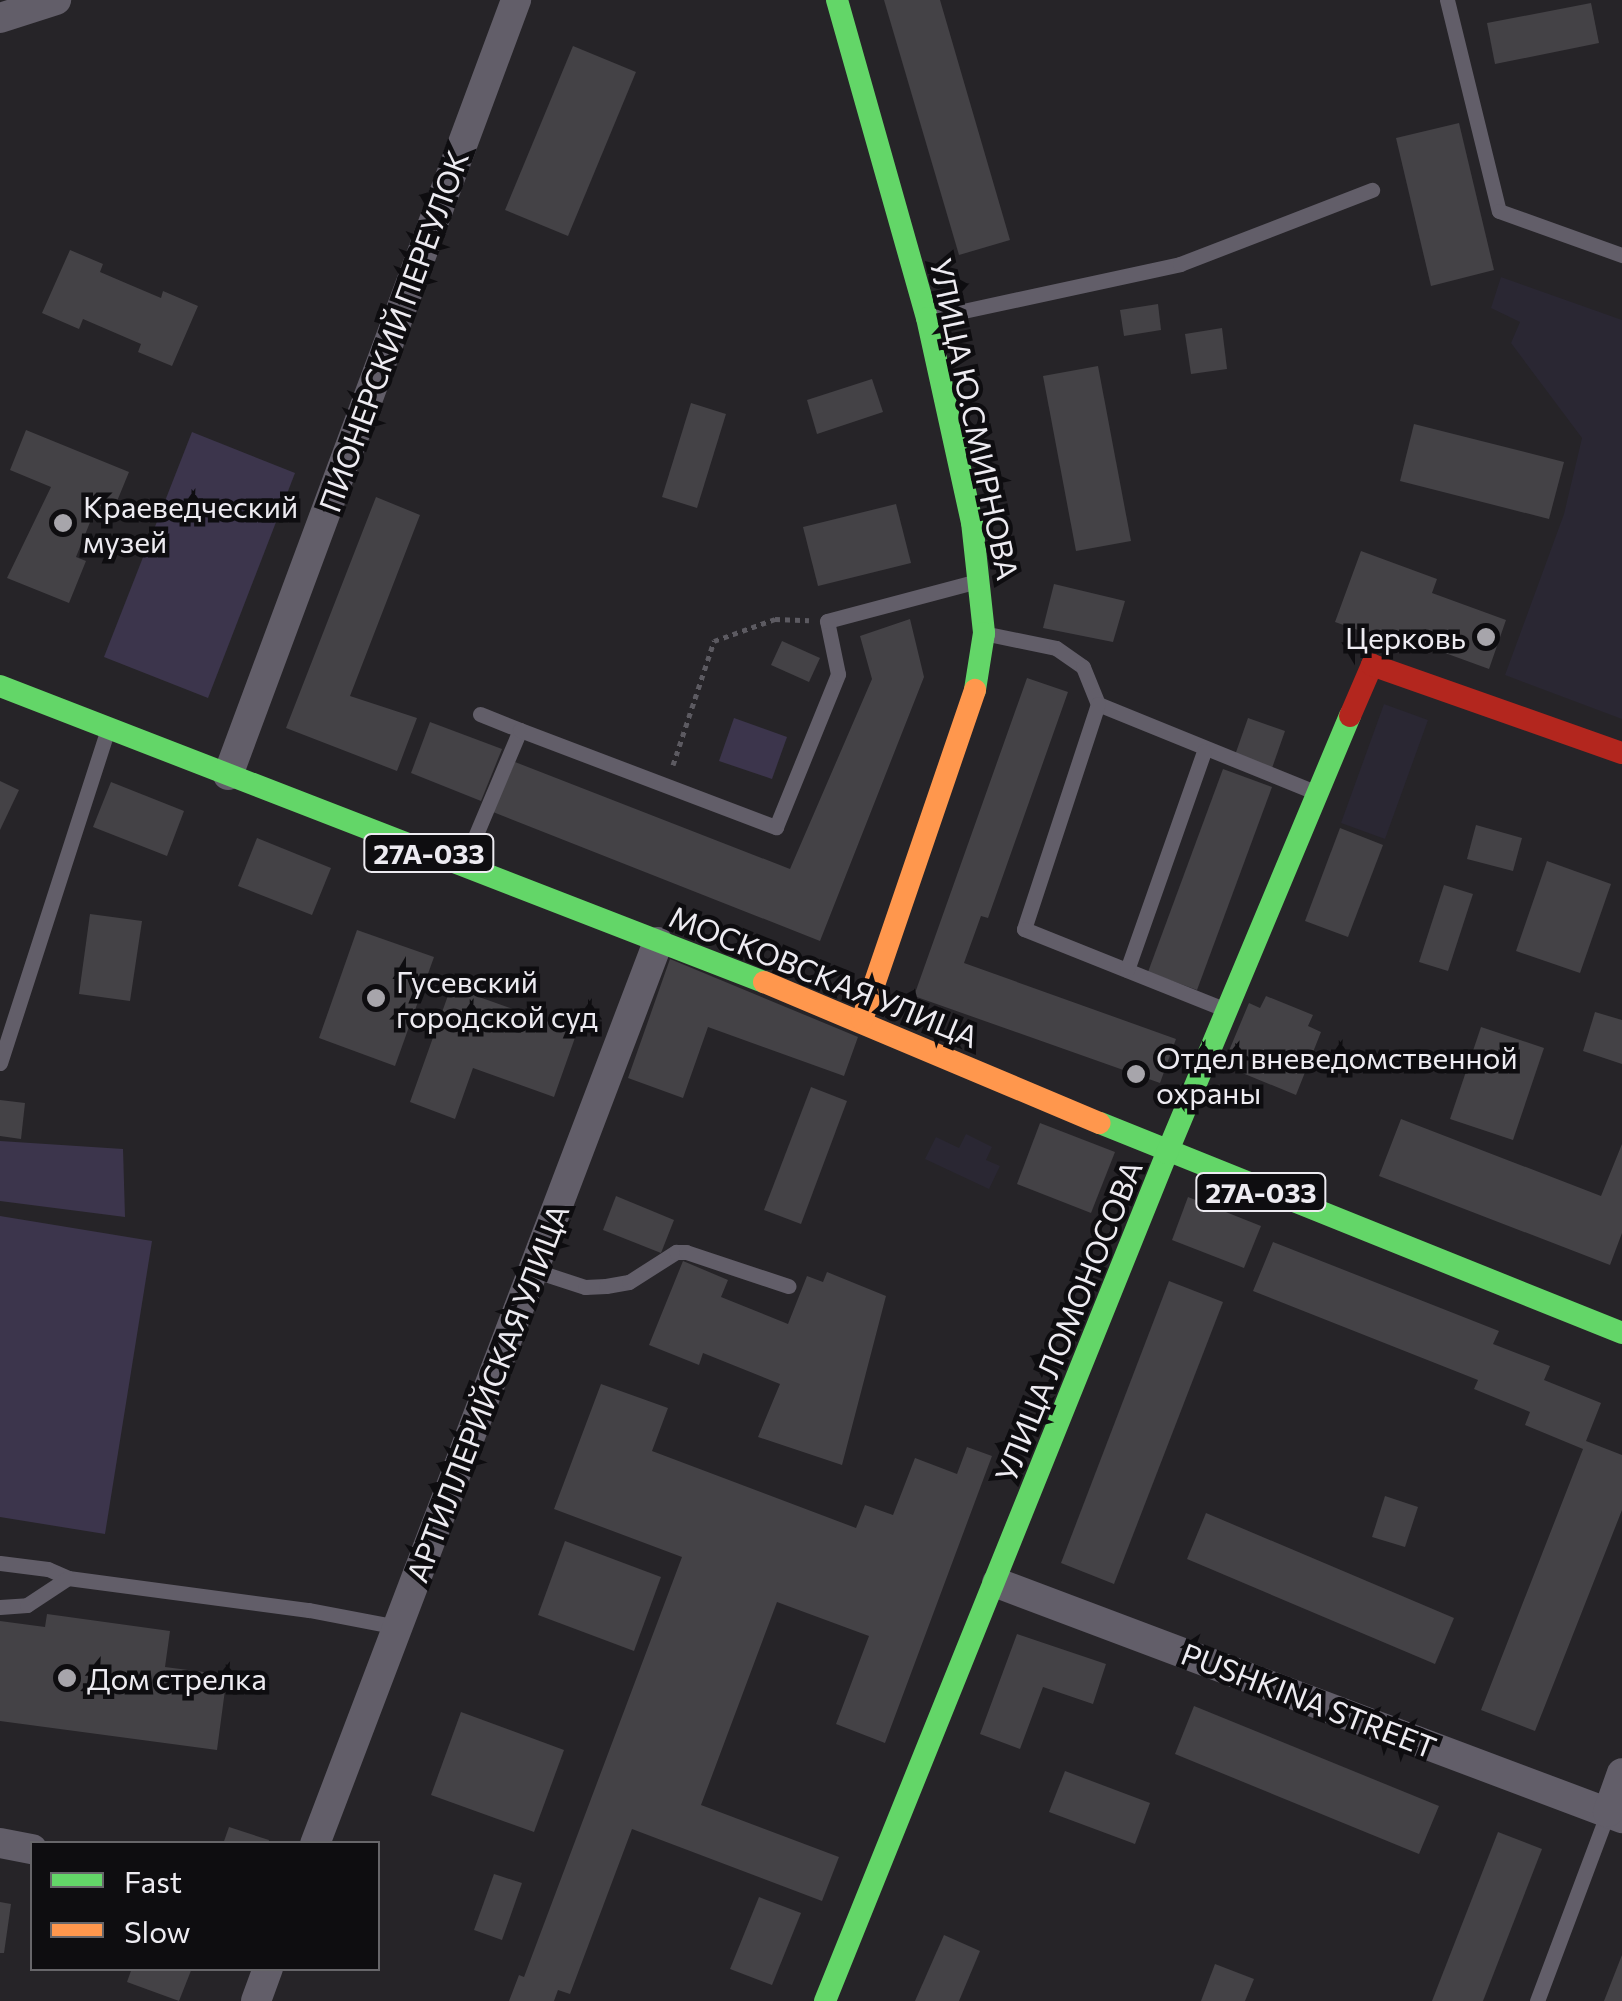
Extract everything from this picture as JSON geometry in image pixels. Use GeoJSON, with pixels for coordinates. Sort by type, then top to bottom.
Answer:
{"type":"FeatureCollection","features":[{"type":"Feature","properties":{"kind":"street"},"geometry":{"type":"LineString","coordinates":[[0,18],[56,0]]}},
{"type":"Feature","properties":{"kind":"street","name":"ПИОНЕРСКИЙ ПЕРЕУЛОК"},"geometry":{"type":"LineString","coordinates":[[228,775],[516,0]]}},
{"type":"Feature","properties":{"kind":"street","name":"УЛИЦА Ю.СМИРНОВА"},"geometry":{"type":"LineString","coordinates":[[837,0],[927,318],[981,580],[984,633],[978,682],[862,1020]]}},
{"type":"Feature","properties":{"kind":"street","name":"УЛИЦА ЛОМОНОСОВА"},"geometry":{"type":"LineString","coordinates":[[825,2001],[1168,1153],[1372,665],[1622,753]]}},
{"type":"Feature","properties":{"kind":"street","name":"МОСКОВСКАЯ УЛИЦА"},"geometry":{"type":"LineString","coordinates":[[0,686],[862,1020],[1168,1153],[1622,1333]]}},
{"type":"Feature","properties":{"kind":"street","name":"АРТИЛЛЕРИЙСКАЯ УЛИЦА"},"geometry":{"type":"LineString","coordinates":[[317,1841],[658,942]]}},
{"type":"Feature","properties":{"kind":"street","name":"PUSHKINA STREET"},"geometry":{"type":"LineString","coordinates":[[996,1583],[1615,1815]]}},
{"type":"Feature","properties":{"kind":"street"},"geometry":{"type":"LineString","coordinates":[[1615,1815],[1622,1774]]}},
{"type":"Feature","properties":{"kind":"street"},"geometry":{"type":"LineString","coordinates":[[0,1844],[30,1849]]}},
{"type":"Feature","properties":{"kind":"street"},"geometry":{"type":"LineString","coordinates":[[256,2001],[267,1971]]}},
{"type":"Feature","properties":{"kind":"lane"},"geometry":{"type":"LineString","coordinates":[[1447,0],[1500,211],[1622,255]]}},
{"type":"Feature","properties":{"kind":"lane"},"geometry":{"type":"LineString","coordinates":[[927,318],[1180,264],[1372,190]]}},
{"type":"Feature","properties":{"kind":"lane"},"geometry":{"type":"LineString","coordinates":[[480,714],[776,827],[838,674],[827,621],[981,580]]}},
{"type":"Feature","properties":{"kind":"lane"},"geometry":{"type":"LineString","coordinates":[[984,633],[1056,648],[1083,667],[1098,704],[1024,930],[1227,1010]]}},
{"type":"Feature","properties":{"kind":"lane"},"geometry":{"type":"LineString","coordinates":[[1098,704],[1204,751],[1318,793]]}},
{"type":"Feature","properties":{"kind":"lane"},"geometry":{"type":"LineString","coordinates":[[0,1064],[108,728]]}},
{"type":"Feature","properties":{"kind":"lane"},"geometry":{"type":"LineString","coordinates":[[462,866],[520,730]]}},
{"type":"Feature","properties":{"kind":"lane"},"geometry":{"type":"LineString","coordinates":[[1128,970],[1204,751]]}},
{"type":"Feature","properties":{"kind":"lane"},"geometry":{"type":"LineString","coordinates":[[533,1270],[584,1287],[606,1286],[640,1278],[676,1252],[686,1252],[788,1286]]}},
{"type":"Feature","properties":{"kind":"lane"},"geometry":{"type":"LineString","coordinates":[[0,1563],[48,1569],[68,1578],[309,1610],[398,1626]]}},
{"type":"Feature","properties":{"kind":"lane"},"geometry":{"type":"LineString","coordinates":[[0,1608],[28,1605],[68,1578]]}},
{"type":"Feature","properties":{"kind":"lane"},"geometry":{"type":"LineString","coordinates":[[1537,2001],[1615,1815]]}},
{"type":"Feature","properties":{"kind":"path"},"geometry":{"type":"LineString","coordinates":[[666,785],[714,642],[775,619],[827,621]]}},
{"type":"Feature","properties":{"kind":"shaded area"},"geometry":{"type":"Polygon","coordinates":[[[1501,277],[1622,320],[1622,719],[1505,675],[1564,514],[1582,438],[1511,343],[1520,322],[1491,308],[1501,277]]]}},
{"type":"Feature","properties":{"kind":"shaded area"},"geometry":{"type":"Polygon","coordinates":[[[192,432],[295,473],[208,698],[104,657],[192,432]]]}},
{"type":"Feature","properties":{"kind":"shaded area"},"geometry":{"type":"Polygon","coordinates":[[[1384,704],[1428,720],[1385,839],[1341,823],[1384,704]]]}},
{"type":"Feature","properties":{"kind":"shaded area"},"geometry":{"type":"Polygon","coordinates":[[[734,718],[787,737],[772,779],[719,761],[734,718]]]}},
{"type":"Feature","properties":{"kind":"shaded area"},"geometry":{"type":"Polygon","coordinates":[[[966,1134],[992,1147],[986,1160],[1000,1166],[989,1189],[925,1159],[936,1137],[959,1148],[966,1134]]]}},
{"type":"Feature","properties":{"kind":"shaded area"},"geometry":{"type":"Polygon","coordinates":[[[0,1141],[123,1149],[125,1217],[0,1201],[0,1141]]]}},
{"type":"Feature","properties":{"kind":"shaded area"},"geometry":{"type":"Polygon","coordinates":[[[0,1216],[152,1241],[105,1534],[0,1517],[0,1216]]]}},
{"type":"Feature","properties":{"kind":"building"},"geometry":{"type":"Polygon","coordinates":[[[884,0],[940,0],[1010,240],[959,255],[884,0]]]}},
{"type":"Feature","properties":{"kind":"building"},"geometry":{"type":"Polygon","coordinates":[[[1591,3],[1599,43],[1495,64],[1487,23],[1591,3]]]}},
{"type":"Feature","properties":{"kind":"building"},"geometry":{"type":"Polygon","coordinates":[[[573,46],[636,72],[568,236],[505,210],[573,46]]]}},
{"type":"Feature","properties":{"kind":"building"},"geometry":{"type":"Polygon","coordinates":[[[1459,123],[1494,270],[1431,286],[1396,138],[1459,123]]]}},
{"type":"Feature","properties":{"kind":"building"},"geometry":{"type":"Polygon","coordinates":[[[70,250],[103,264],[100,272],[161,298],[163,291],[198,306],[172,366],[138,352],[141,344],[83,319],[79,329],[42,313],[70,250]]]}},
{"type":"Feature","properties":{"kind":"building"},"geometry":{"type":"Polygon","coordinates":[[[1158,304],[1161,330],[1124,336],[1120,310],[1158,304]]]}},
{"type":"Feature","properties":{"kind":"building"},"geometry":{"type":"Polygon","coordinates":[[[1222,328],[1227,369],[1191,374],[1185,334],[1222,328]]]}},
{"type":"Feature","properties":{"kind":"building"},"geometry":{"type":"Polygon","coordinates":[[[1098,366],[1131,541],[1076,551],[1043,376],[1098,366]]]}},
{"type":"Feature","properties":{"kind":"building"},"geometry":{"type":"Polygon","coordinates":[[[872,379],[883,412],[817,434],[807,400],[872,379]]]}},
{"type":"Feature","properties":{"kind":"building"},"geometry":{"type":"Polygon","coordinates":[[[691,403],[726,414],[697,508],[662,497],[691,403]]]}},
{"type":"Feature","properties":{"kind":"building"},"geometry":{"type":"Polygon","coordinates":[[[1414,424],[1564,462],[1549,519],[1400,481],[1414,424]]]}},
{"type":"Feature","properties":{"kind":"building","name":"Краеведческий музей"},"geometry":{"type":"Polygon","coordinates":[[[26,430],[129,472],[113,511],[97,505],[76,557],[86,561],[69,603],[7,578],[51,487],[10,470],[26,430]]]}},
{"type":"Feature","properties":{"kind":"building"},"geometry":{"type":"Polygon","coordinates":[[[376,497],[420,515],[350,696],[417,718],[397,771],[286,728],[376,497]]]}},
{"type":"Feature","properties":{"kind":"building"},"geometry":{"type":"Polygon","coordinates":[[[896,504],[911,563],[818,586],[803,527],[896,504]]]}},
{"type":"Feature","properties":{"kind":"building"},"geometry":{"type":"Polygon","coordinates":[[[1361,551],[1437,579],[1432,593],[1506,620],[1489,669],[1415,642],[1412,649],[1335,622],[1361,551]]]}},
{"type":"Feature","properties":{"kind":"building"},"geometry":{"type":"Polygon","coordinates":[[[1054,584],[1125,601],[1113,642],[1043,628],[1054,584]]]}},
{"type":"Feature","properties":{"kind":"building"},"geometry":{"type":"Polygon","coordinates":[[[910,619],[924,677],[820,941],[493,812],[515,762],[790,869],[872,679],[860,636],[910,619]]]}},
{"type":"Feature","properties":{"kind":"building"},"geometry":{"type":"Polygon","coordinates":[[[782,641],[820,658],[809,682],[771,665],[782,641]]]}},
{"type":"Feature","properties":{"kind":"building"},"geometry":{"type":"Polygon","coordinates":[[[1027,678],[1068,692],[988,918],[981,916],[964,963],[1176,1039],[1160,1083],[914,996],[1027,678]]]}},
{"type":"Feature","properties":{"kind":"building"},"geometry":{"type":"Polygon","coordinates":[[[1248,718],[1285,731],[1271,771],[1234,758],[1248,718]]]}},
{"type":"Feature","properties":{"kind":"building"},"geometry":{"type":"Polygon","coordinates":[[[430,722],[502,749],[481,801],[411,773],[430,722]]]}},
{"type":"Feature","properties":{"kind":"building"},"geometry":{"type":"Polygon","coordinates":[[[1223,769],[1272,787],[1197,990],[1148,972],[1223,769]]]}},
{"type":"Feature","properties":{"kind":"building"},"geometry":{"type":"Polygon","coordinates":[[[0,781],[19,790],[0,830],[0,781]]]}},
{"type":"Feature","properties":{"kind":"building"},"geometry":{"type":"Polygon","coordinates":[[[111,782],[184,811],[167,856],[93,827],[111,782]]]}},
{"type":"Feature","properties":{"kind":"building"},"geometry":{"type":"Polygon","coordinates":[[[1476,825],[1522,838],[1513,871],[1467,859],[1476,825]]]}},
{"type":"Feature","properties":{"kind":"building"},"geometry":{"type":"Polygon","coordinates":[[[1340,828],[1383,845],[1348,937],[1305,921],[1340,828]]]}},
{"type":"Feature","properties":{"kind":"building"},"geometry":{"type":"Polygon","coordinates":[[[257,838],[331,868],[312,915],[238,886],[257,838]]]}},
{"type":"Feature","properties":{"kind":"building"},"geometry":{"type":"Polygon","coordinates":[[[1547,861],[1611,884],[1580,973],[1516,951],[1547,861]]]}},
{"type":"Feature","properties":{"kind":"building"},"geometry":{"type":"Polygon","coordinates":[[[1444,885],[1473,894],[1448,971],[1419,962],[1444,885]]]}},
{"type":"Feature","properties":{"kind":"building"},"geometry":{"type":"Polygon","coordinates":[[[90,914],[142,921],[130,1001],[79,994],[90,914]]]}},
{"type":"Feature","properties":{"kind":"building","name":"Гусевский городской суд"},"geometry":{"type":"Polygon","coordinates":[[[357,930],[434,957],[395,1066],[319,1038],[357,930]]]}},
{"type":"Feature","properties":{"kind":"building"},"geometry":{"type":"Polygon","coordinates":[[[670,959],[858,1037],[844,1076],[708,1027],[683,1098],[628,1078],[670,959]]]}},
{"type":"Feature","properties":{"kind":"building"},"geometry":{"type":"Polygon","coordinates":[[[451,987],[577,1032],[554,1097],[473,1068],[455,1119],[410,1102],[451,987]]]}},
{"type":"Feature","properties":{"kind":"building"},"geometry":{"type":"Polygon","coordinates":[[[1266,996],[1313,1015],[1308,1026],[1321,1032],[1296,1095],[1223,1065],[1249,1003],[1260,1008],[1266,996]]]}},
{"type":"Feature","properties":{"kind":"building"},"geometry":{"type":"Polygon","coordinates":[[[1595,1012],[1622,1020],[1622,1064],[1583,1051],[1595,1012]]]}},
{"type":"Feature","properties":{"kind":"building"},"geometry":{"type":"Polygon","coordinates":[[[1481,1027],[1544,1048],[1513,1140],[1450,1119],[1481,1027]]]}},
{"type":"Feature","properties":{"kind":"building"},"geometry":{"type":"Polygon","coordinates":[[[811,1087],[847,1101],[801,1224],[764,1210],[811,1087]]]}},
{"type":"Feature","properties":{"kind":"building"},"geometry":{"type":"Polygon","coordinates":[[[0,1100],[25,1103],[21,1139],[0,1136],[0,1100]]]}},
{"type":"Feature","properties":{"kind":"building"},"geometry":{"type":"Polygon","coordinates":[[[1401,1119],[1601,1196],[1622,1144],[1622,1233],[1610,1265],[1379,1176],[1401,1119]]]}},
{"type":"Feature","properties":{"kind":"building"},"geometry":{"type":"Polygon","coordinates":[[[1040,1123],[1115,1152],[1091,1213],[1017,1184],[1040,1123]]]}},
{"type":"Feature","properties":{"kind":"building"},"geometry":{"type":"Polygon","coordinates":[[[616,1196],[674,1220],[661,1253],[603,1230],[616,1196]]]}},
{"type":"Feature","properties":{"kind":"building"},"geometry":{"type":"Polygon","coordinates":[[[1188,1197],[1261,1226],[1244,1268],[1172,1240],[1188,1197]]]}},
{"type":"Feature","properties":{"kind":"building"},"geometry":{"type":"Polygon","coordinates":[[[1273,1242],[1499,1331],[1493,1344],[1550,1366],[1544,1380],[1601,1403],[1586,1441],[1622,1455],[1622,1510],[1535,1731],[1481,1710],[1583,1449],[1525,1425],[1530,1412],[1474,1389],[1478,1380],[1253,1291],[1273,1242]]]}},
{"type":"Feature","properties":{"kind":"building"},"geometry":{"type":"Polygon","coordinates":[[[683,1261],[728,1280],[721,1297],[788,1324],[807,1276],[823,1282],[827,1272],[886,1296],[842,1465],[758,1437],[780,1384],[703,1353],[699,1365],[649,1345],[683,1261]]]}},
{"type":"Feature","properties":{"kind":"building"},"geometry":{"type":"Polygon","coordinates":[[[1169,1281],[1223,1302],[1114,1584],[1061,1563],[1169,1281]]]}},
{"type":"Feature","properties":{"kind":"building"},"geometry":{"type":"Polygon","coordinates":[[[601,1384],[668,1408],[652,1451],[856,1528],[865,1505],[893,1515],[915,1458],[957,1474],[967,1447],[992,1456],[885,1743],[836,1724],[869,1636],[777,1602],[701,1805],[839,1857],[822,1901],[632,1829],[570,1994],[558,1990],[554,2001],[509,2001],[519,1975],[524,1977],[682,1557],[554,1509],[601,1384]]]}},
{"type":"Feature","properties":{"kind":"building"},"geometry":{"type":"Polygon","coordinates":[[[1385,1496],[1418,1507],[1405,1547],[1372,1537],[1385,1496]]]}},
{"type":"Feature","properties":{"kind":"building"},"geometry":{"type":"Polygon","coordinates":[[[1206,1513],[1454,1618],[1435,1664],[1187,1559],[1206,1513]]]}},
{"type":"Feature","properties":{"kind":"building"},"geometry":{"type":"Polygon","coordinates":[[[565,1541],[661,1577],[634,1651],[538,1615],[565,1541]]]}},
{"type":"Feature","properties":{"kind":"building"},"geometry":{"type":"Polygon","coordinates":[[[47,1614],[170,1631],[165,1667],[227,1675],[217,1750],[0,1721],[0,1621],[45,1627],[47,1614]]]}},
{"type":"Feature","properties":{"kind":"building"},"geometry":{"type":"Polygon","coordinates":[[[1017,1634],[1106,1664],[1093,1704],[1043,1687],[1020,1749],[980,1734],[1017,1634]]]}},
{"type":"Feature","properties":{"kind":"building"},"geometry":{"type":"Polygon","coordinates":[[[1194,1706],[1439,1806],[1419,1854],[1175,1754],[1194,1706]]]}},
{"type":"Feature","properties":{"kind":"building"},"geometry":{"type":"Polygon","coordinates":[[[461,1712],[564,1750],[534,1832],[431,1795],[461,1712]]]}},
{"type":"Feature","properties":{"kind":"building"},"geometry":{"type":"Polygon","coordinates":[[[1065,1771],[1150,1803],[1135,1844],[1049,1812],[1065,1771]]]}},
{"type":"Feature","properties":{"kind":"building"},"geometry":{"type":"Polygon","coordinates":[[[229,1827],[269,1840],[269,1841],[224,1841],[229,1827]]]}},
{"type":"Feature","properties":{"kind":"building"},"geometry":{"type":"Polygon","coordinates":[[[1498,1832],[1542,1849],[1483,2001],[1432,2001],[1498,1832]]]}},
{"type":"Feature","properties":{"kind":"building"},"geometry":{"type":"Polygon","coordinates":[[[494,1874],[522,1883],[502,1940],[474,1930],[494,1874]]]}},
{"type":"Feature","properties":{"kind":"building"},"geometry":{"type":"Polygon","coordinates":[[[759,1897],[801,1913],[772,1985],[730,1969],[759,1897]]]}},
{"type":"Feature","properties":{"kind":"building"},"geometry":{"type":"Polygon","coordinates":[[[0,1902],[11,1904],[4,1953],[0,1953],[0,1902]]]}},
{"type":"Feature","properties":{"kind":"building"},"geometry":{"type":"Polygon","coordinates":[[[944,1935],[980,1951],[959,2001],[915,2001],[944,1935]]]}},
{"type":"Feature","properties":{"kind":"building"},"geometry":{"type":"Polygon","coordinates":[[[1622,1955],[1622,2001],[1604,2001],[1622,1955]]]}},
{"type":"Feature","properties":{"kind":"building"},"geometry":{"type":"Polygon","coordinates":[[[1215,1964],[1254,1979],[1245,2001],[1201,2001],[1215,1964]]]}},
{"type":"Feature","properties":{"kind":"building"},"geometry":{"type":"Polygon","coordinates":[[[131,1971],[191,1971],[179,2001],[127,1982],[131,1971]]]}},
{"type":"Feature","properties":{"kind":"traffic: fast"},"geometry":{"type":"LineString","coordinates":[[837,0],[927,318],[972,522],[984,633],[975,690]]}},
{"type":"Feature","properties":{"kind":"traffic: fast"},"geometry":{"type":"LineString","coordinates":[[0,686],[764,982]]}},
{"type":"Feature","properties":{"kind":"traffic: fast"},"geometry":{"type":"LineString","coordinates":[[825,2001],[1167,1153],[1350,716]]}},
{"type":"Feature","properties":{"kind":"traffic: fast"},"geometry":{"type":"LineString","coordinates":[[1100,1123],[1622,1333]]}},
{"type":"Feature","properties":{"kind":"traffic: slow"},"geometry":{"type":"LineString","coordinates":[[862,1020],[975,690]]}},
{"type":"Feature","properties":{"kind":"traffic: slow"},"geometry":{"type":"LineString","coordinates":[[764,982],[1100,1123]]}},
{"type":"Feature","properties":{"kind":"traffic: jam"},"geometry":{"type":"LineString","coordinates":[[1350,716],[1372,665],[1622,753]]}},
{"type":"Feature","properties":{"kind":"place","name":"Краеведческий музей"},"geometry":{"type":"Point","coordinates":[63,523]}},
{"type":"Feature","properties":{"kind":"place","name":"Церковь"},"geometry":{"type":"Point","coordinates":[1486,637]}},
{"type":"Feature","properties":{"kind":"place","name":"Гусевский городской суд"},"geometry":{"type":"Point","coordinates":[376,998]}},
{"type":"Feature","properties":{"kind":"place","name":"Отдел вневедомственной охраны"},"geometry":{"type":"Point","coordinates":[1136,1074]}},
{"type":"Feature","properties":{"kind":"place","name":"Дом стрелка"},"geometry":{"type":"Point","coordinates":[67,1678]}}]}
